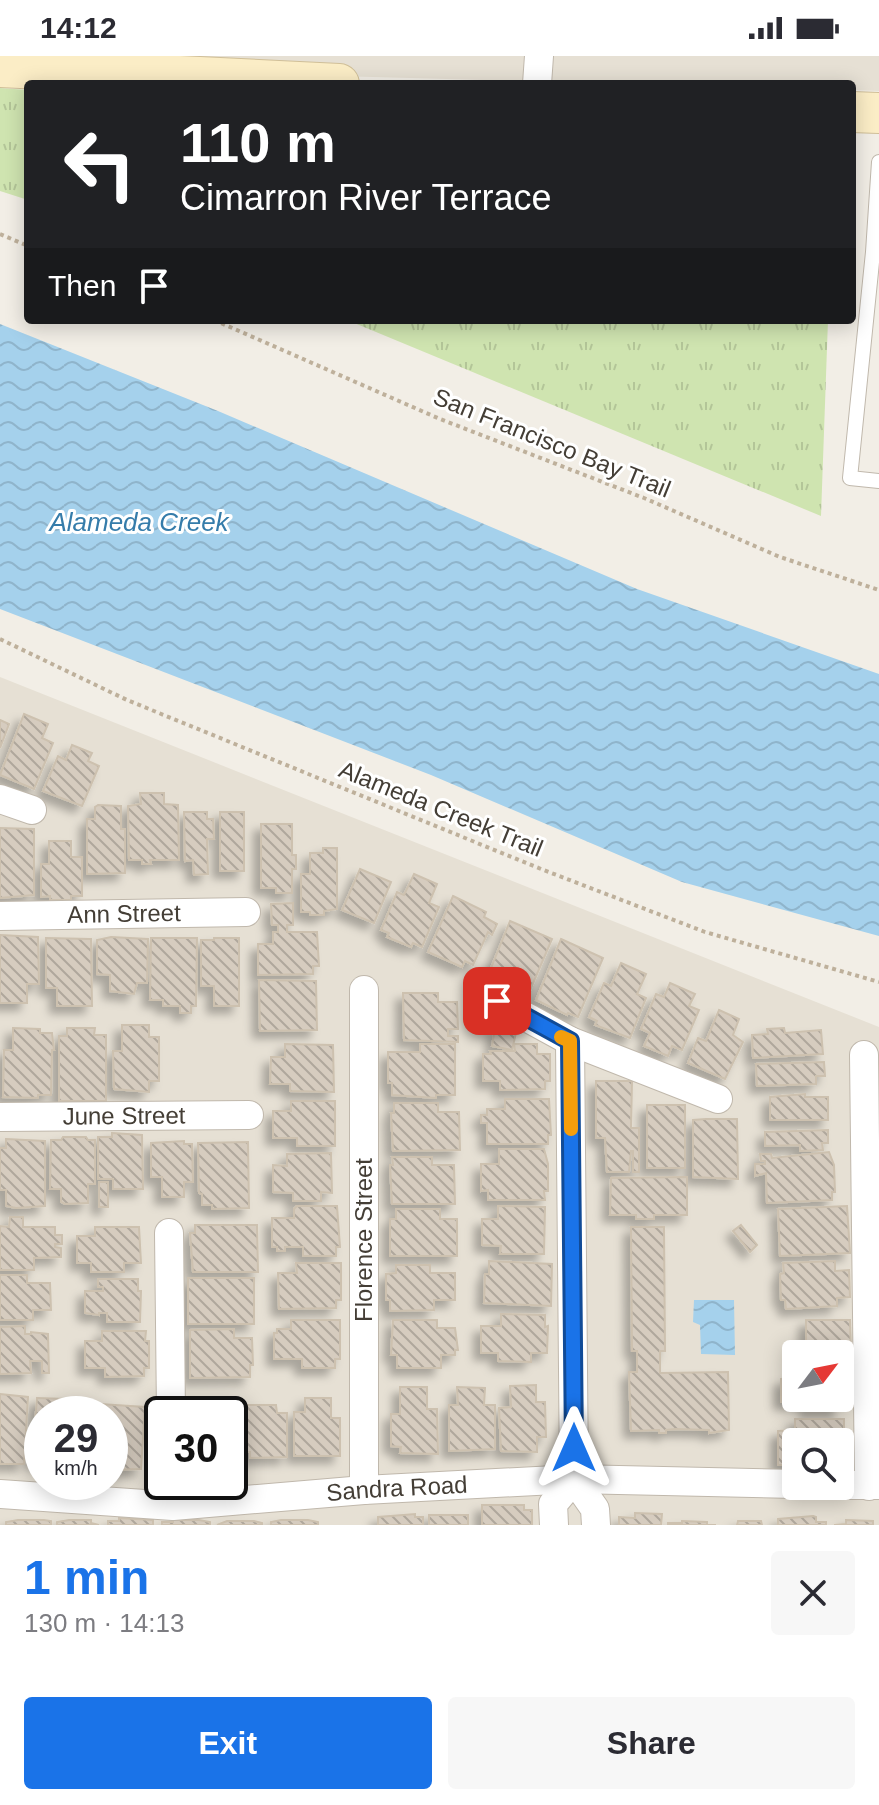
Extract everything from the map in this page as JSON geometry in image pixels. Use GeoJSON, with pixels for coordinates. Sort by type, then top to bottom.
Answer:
{"type":"FeatureCollection","features":[{"type":"Feature","properties":{"kind":"street"},"geometry":{"type":"LineString","coordinates":[[537,80],[539,56]]}},
{"type":"Feature","properties":{"kind":"street"},"geometry":{"type":"LineString","coordinates":[[0,67],[259,80]]}},
{"type":"Feature","properties":{"kind":"street"},"geometry":{"type":"LineString","coordinates":[[856,112],[879,113]]}},
{"type":"Feature","properties":{"kind":"street"},"geometry":{"type":"LineString","coordinates":[[0,799],[32,810]]}},
{"type":"Feature","properties":{"kind":"street","name":"Ann Street"},"geometry":{"type":"LineString","coordinates":[[0,916],[246,912]]}},
{"type":"Feature","properties":{"kind":"street","name":"Florence Street"},"geometry":{"type":"LineString","coordinates":[[364,990],[364,1490]]}},
{"type":"Feature","properties":{"kind":"street"},"geometry":{"type":"LineString","coordinates":[[497,1001],[570,1041],[718,1099]]}},
{"type":"Feature","properties":{"kind":"street"},"geometry":{"type":"LineString","coordinates":[[570,1041],[574,1479],[595,1509],[596,1525]]}},
{"type":"Feature","properties":{"kind":"street"},"geometry":{"type":"LineString","coordinates":[[854,1485],[874,1486],[864,1055]]}},
{"type":"Feature","properties":{"kind":"street","name":"June Street"},"geometry":{"type":"LineString","coordinates":[[0,1117],[249,1115]]}},
{"type":"Feature","properties":{"kind":"street"},"geometry":{"type":"LineString","coordinates":[[169,1233],[171,1396]]}},
{"type":"Feature","properties":{"kind":"street"},"geometry":{"type":"LineString","coordinates":[[554,1525],[553,1504],[574,1479]]}},
{"type":"Feature","properties":{"kind":"street","name":"Sandra Road"},"geometry":{"type":"LineString","coordinates":[[248,1492],[574,1479],[782,1484]]}},
{"type":"Feature","properties":{"kind":"street","name":"Sandra Road"},"geometry":{"type":"LineString","coordinates":[[0,1494],[144,1494]]}},
{"type":"Feature","properties":{"kind":"lane"},"geometry":{"type":"LineString","coordinates":[[879,162],[850,478],[879,481]]}},
{"type":"Feature","properties":{"kind":"path"},"geometry":{"type":"LineString","coordinates":[[0,234],[24,244]]}},
{"type":"Feature","properties":{"kind":"path","name":"San Francisco Bay Trail"},"geometry":{"type":"LineString","coordinates":[[223,324],[440,419],[644,498],[780,557],[879,590]]}},
{"type":"Feature","properties":{"kind":"path","name":"Alameda Creek Trail"},"geometry":{"type":"LineString","coordinates":[[0,639],[127,700],[541,869],[705,932],[879,982]]}},
{"type":"Feature","properties":{"kind":"shaded area"},"geometry":{"type":"Polygon","coordinates":[[[0,56],[879,56],[879,91],[856,90],[856,80],[484,80],[0,67],[0,56]]]}},
{"type":"Feature","properties":{"kind":"shaded area"},"geometry":{"type":"Polygon","coordinates":[[[0,677],[879,1027],[879,1525],[0,1525],[0,677]]]}},
{"type":"Feature","properties":{"kind":"green space"},"geometry":{"type":"Polygon","coordinates":[[[0,88],[24,90],[24,199],[0,191],[0,88]]]}},
{"type":"Feature","properties":{"kind":"green space"},"geometry":{"type":"Polygon","coordinates":[[[357,324],[828,324],[821,516],[357,324]]]}},
{"type":"Feature","properties":{"kind":"water","name":"Alameda Creek"},"geometry":{"type":"Polygon","coordinates":[[[0,324],[218,411],[637,589],[879,674],[879,936],[682,882],[431,775],[0,609],[0,324]]]}},
{"type":"Feature","properties":{"kind":"water"},"geometry":{"type":"Polygon","coordinates":[[[694,1300],[734,1300],[735,1355],[701,1354],[700,1325],[693,1322],[694,1300]]]}},
{"type":"Feature","properties":{"kind":"building"},"geometry":{"type":"Polygon","coordinates":[[[24,714],[48,724],[42,738],[53,743],[34,789],[0,775],[24,714]]]}},
{"type":"Feature","properties":{"kind":"building"},"geometry":{"type":"Polygon","coordinates":[[[0,720],[9,724],[0,748],[0,720]]]}},
{"type":"Feature","properties":{"kind":"building"},"geometry":{"type":"Polygon","coordinates":[[[72,745],[92,753],[88,761],[99,766],[82,806],[43,791],[58,756],[66,760],[72,745]]]}},
{"type":"Feature","properties":{"kind":"building"},"geometry":{"type":"Polygon","coordinates":[[[140,793],[164,793],[164,804],[178,805],[179,860],[150,860],[151,864],[142,864],[142,860],[129,860],[128,806],[141,804],[140,793]]]}},
{"type":"Feature","properties":{"kind":"building"},"geometry":{"type":"Polygon","coordinates":[[[121,806],[121,829],[125,829],[125,873],[87,874],[87,819],[95,819],[95,807],[121,806]]]}},
{"type":"Feature","properties":{"kind":"building"},"geometry":{"type":"Polygon","coordinates":[[[184,812],[207,812],[207,819],[213,819],[214,839],[207,839],[208,874],[194,875],[193,860],[185,861],[184,812]]]}},
{"type":"Feature","properties":{"kind":"building"},"geometry":{"type":"Polygon","coordinates":[[[220,812],[244,812],[244,871],[220,871],[220,812]]]}},
{"type":"Feature","properties":{"kind":"building"},"geometry":{"type":"Polygon","coordinates":[[[261,824],[292,824],[292,855],[296,855],[296,869],[292,869],[292,893],[276,893],[276,888],[261,888],[261,824]]]}},
{"type":"Feature","properties":{"kind":"building"},"geometry":{"type":"Polygon","coordinates":[[[0,828],[34,829],[34,895],[0,898],[0,828]]]}},
{"type":"Feature","properties":{"kind":"building"},"geometry":{"type":"Polygon","coordinates":[[[49,841],[71,841],[71,857],[82,857],[82,896],[71,896],[71,900],[41,897],[41,864],[49,864],[49,841]]]}},
{"type":"Feature","properties":{"kind":"building"},"geometry":{"type":"Polygon","coordinates":[[[323,848],[337,848],[337,909],[324,911],[324,915],[310,915],[310,912],[301,912],[301,874],[310,874],[310,853],[323,853],[323,848]]]}},
{"type":"Feature","properties":{"kind":"building"},"geometry":{"type":"Polygon","coordinates":[[[360,869],[391,882],[374,923],[342,910],[360,869]]]}},
{"type":"Feature","properties":{"kind":"building"},"geometry":{"type":"Polygon","coordinates":[[[414,874],[437,884],[429,903],[439,907],[422,947],[413,943],[411,947],[387,937],[389,933],[381,930],[397,892],[404,895],[414,874]]]}},
{"type":"Feature","properties":{"kind":"building"},"geometry":{"type":"Polygon","coordinates":[[[453,896],[486,912],[484,917],[497,924],[492,935],[488,932],[473,965],[465,961],[462,967],[428,952],[453,896]]]}},
{"type":"Feature","properties":{"kind":"building"},"geometry":{"type":"Polygon","coordinates":[[[293,903],[293,925],[287,925],[287,932],[317,932],[319,966],[313,966],[313,974],[258,975],[258,944],[273,944],[273,932],[278,932],[278,925],[272,925],[271,904],[293,903]]]}},
{"type":"Feature","properties":{"kind":"building"},"geometry":{"type":"Polygon","coordinates":[[[510,921],[552,939],[528,995],[493,983],[498,971],[491,968],[510,921]]]}},
{"type":"Feature","properties":{"kind":"building"},"geometry":{"type":"Polygon","coordinates":[[[0,935],[38,937],[39,984],[27,984],[27,1003],[0,1003],[0,935]]]}},
{"type":"Feature","properties":{"kind":"building"},"geometry":{"type":"Polygon","coordinates":[[[111,937],[148,939],[147,983],[137,983],[134,994],[110,991],[110,975],[97,974],[97,940],[111,937]]]}},
{"type":"Feature","properties":{"kind":"building"},"geometry":{"type":"Polygon","coordinates":[[[46,938],[91,939],[92,1006],[57,1006],[57,988],[46,988],[46,938]]]}},
{"type":"Feature","properties":{"kind":"building"},"geometry":{"type":"Polygon","coordinates":[[[151,938],[197,938],[196,1006],[191,1006],[191,1013],[180,1013],[180,1006],[163,1006],[163,1000],[150,1000],[151,938]]]}},
{"type":"Feature","properties":{"kind":"building"},"geometry":{"type":"Polygon","coordinates":[[[239,938],[239,1006],[214,1006],[214,986],[201,986],[201,940],[239,938]]]}},
{"type":"Feature","properties":{"kind":"building"},"geometry":{"type":"Polygon","coordinates":[[[561,939],[603,958],[578,1017],[536,1000],[561,939]]]}},
{"type":"Feature","properties":{"kind":"building"},"geometry":{"type":"Polygon","coordinates":[[[621,963],[646,974],[637,994],[646,998],[630,1038],[595,1025],[597,1021],[589,1017],[604,983],[611,986],[621,963]]]}},
{"type":"Feature","properties":{"kind":"building"},"geometry":{"type":"Polygon","coordinates":[[[259,980],[316,981],[317,1030],[260,1031],[259,980]]]}},
{"type":"Feature","properties":{"kind":"building"},"geometry":{"type":"Polygon","coordinates":[[[670,983],[695,994],[689,1006],[699,1010],[682,1050],[672,1046],[668,1056],[644,1046],[650,1033],[641,1029],[656,994],[664,997],[670,983]]]}},
{"type":"Feature","properties":{"kind":"building"},"geometry":{"type":"Polygon","coordinates":[[[403,993],[438,993],[438,1002],[457,1002],[458,1029],[448,1029],[448,1036],[458,1036],[458,1042],[404,1040],[403,993]]]}},
{"type":"Feature","properties":{"kind":"building"},"geometry":{"type":"Polygon","coordinates":[[[719,1010],[739,1019],[733,1035],[743,1042],[725,1079],[688,1063],[698,1038],[706,1041],[719,1010]]]}},
{"type":"Feature","properties":{"kind":"building"},"geometry":{"type":"Polygon","coordinates":[[[122,1025],[149,1025],[149,1037],[159,1037],[159,1081],[149,1081],[149,1092],[114,1089],[113,1051],[122,1051],[122,1025]]]}},
{"type":"Feature","properties":{"kind":"building"},"geometry":{"type":"Polygon","coordinates":[[[13,1028],[40,1029],[40,1033],[52,1033],[51,1095],[38,1095],[38,1098],[3,1097],[4,1050],[13,1050],[13,1028]]]}},
{"type":"Feature","properties":{"kind":"building"},"geometry":{"type":"Polygon","coordinates":[[[67,1028],[95,1028],[94,1035],[106,1035],[106,1101],[59,1101],[59,1036],[67,1036],[67,1028]]]}},
{"type":"Feature","properties":{"kind":"building"},"geometry":{"type":"Polygon","coordinates":[[[495,1028],[516,1033],[512,1050],[492,1046],[495,1028]]]}},
{"type":"Feature","properties":{"kind":"building"},"geometry":{"type":"Polygon","coordinates":[[[784,1028],[785,1033],[821,1030],[823,1054],[753,1058],[752,1035],[768,1034],[767,1029],[784,1028]]]}},
{"type":"Feature","properties":{"kind":"building"},"geometry":{"type":"Polygon","coordinates":[[[285,1044],[333,1045],[334,1092],[290,1091],[290,1084],[270,1084],[271,1057],[285,1057],[285,1044]]]}},
{"type":"Feature","properties":{"kind":"building"},"geometry":{"type":"Polygon","coordinates":[[[420,1044],[455,1044],[455,1095],[436,1095],[436,1098],[392,1095],[392,1083],[388,1083],[388,1052],[420,1052],[420,1044]]]}},
{"type":"Feature","properties":{"kind":"building"},"geometry":{"type":"Polygon","coordinates":[[[514,1044],[537,1044],[537,1054],[550,1054],[550,1081],[545,1081],[545,1089],[500,1090],[500,1081],[483,1081],[483,1054],[515,1051],[514,1044]]]}},
{"type":"Feature","properties":{"kind":"building"},"geometry":{"type":"Polygon","coordinates":[[[824,1062],[825,1076],[816,1076],[816,1084],[757,1086],[756,1064],[824,1062]]]}},
{"type":"Feature","properties":{"kind":"building"},"geometry":{"type":"Polygon","coordinates":[[[596,1081],[632,1081],[631,1128],[639,1128],[639,1172],[633,1172],[631,1151],[629,1172],[607,1172],[605,1138],[596,1138],[596,1081]]]}},
{"type":"Feature","properties":{"kind":"building"},"geometry":{"type":"Polygon","coordinates":[[[805,1094],[805,1097],[828,1097],[828,1120],[770,1120],[770,1097],[805,1094]]]}},
{"type":"Feature","properties":{"kind":"building"},"geometry":{"type":"Polygon","coordinates":[[[505,1099],[549,1099],[551,1135],[548,1135],[548,1144],[487,1144],[487,1123],[481,1123],[481,1115],[487,1115],[487,1109],[505,1109],[505,1099]]]}},
{"type":"Feature","properties":{"kind":"building"},"geometry":{"type":"Polygon","coordinates":[[[291,1101],[335,1101],[335,1146],[297,1146],[297,1138],[273,1138],[273,1111],[291,1111],[291,1101]]]}},
{"type":"Feature","properties":{"kind":"building"},"geometry":{"type":"Polygon","coordinates":[[[394,1103],[438,1103],[438,1112],[459,1112],[460,1150],[393,1151],[391,1113],[394,1113],[394,1103]]]}},
{"type":"Feature","properties":{"kind":"building"},"geometry":{"type":"Polygon","coordinates":[[[647,1105],[685,1105],[685,1168],[647,1168],[647,1105]]]}},
{"type":"Feature","properties":{"kind":"building"},"geometry":{"type":"Polygon","coordinates":[[[737,1119],[738,1179],[693,1177],[693,1120],[737,1119]]]}},
{"type":"Feature","properties":{"kind":"building"},"geometry":{"type":"Polygon","coordinates":[[[828,1130],[828,1143],[822,1143],[823,1150],[800,1151],[800,1145],[765,1146],[765,1132],[828,1130]]]}},
{"type":"Feature","properties":{"kind":"building"},"geometry":{"type":"Polygon","coordinates":[[[112,1133],[142,1135],[143,1189],[113,1189],[113,1179],[98,1179],[98,1137],[112,1137],[112,1133]]]}},
{"type":"Feature","properties":{"kind":"building"},"geometry":{"type":"Polygon","coordinates":[[[63,1137],[95,1140],[95,1184],[88,1184],[88,1203],[65,1204],[61,1202],[61,1189],[50,1189],[51,1140],[61,1140],[63,1137]]]}},
{"type":"Feature","properties":{"kind":"building"},"geometry":{"type":"Polygon","coordinates":[[[6,1139],[45,1141],[45,1206],[6,1206],[6,1190],[0,1190],[0,1148],[6,1148],[6,1139]]]}},
{"type":"Feature","properties":{"kind":"building"},"geometry":{"type":"Polygon","coordinates":[[[184,1141],[184,1144],[192,1144],[193,1182],[184,1182],[184,1197],[162,1197],[162,1177],[151,1177],[151,1143],[184,1141]]]}},
{"type":"Feature","properties":{"kind":"building"},"geometry":{"type":"Polygon","coordinates":[[[248,1142],[249,1208],[212,1209],[212,1205],[202,1205],[198,1143],[248,1142]]]}},
{"type":"Feature","properties":{"kind":"building"},"geometry":{"type":"Polygon","coordinates":[[[499,1149],[544,1149],[548,1164],[545,1200],[488,1200],[488,1190],[481,1191],[481,1164],[499,1164],[499,1149]]]}},
{"type":"Feature","properties":{"kind":"building"},"geometry":{"type":"Polygon","coordinates":[[[829,1152],[834,1165],[835,1192],[832,1192],[832,1200],[767,1203],[766,1173],[755,1176],[755,1164],[765,1164],[760,1154],[771,1154],[772,1158],[829,1152]]]}},
{"type":"Feature","properties":{"kind":"building"},"geometry":{"type":"Polygon","coordinates":[[[331,1153],[332,1193],[321,1192],[321,1201],[293,1201],[293,1193],[273,1192],[273,1165],[287,1166],[287,1154],[331,1153]]]}},
{"type":"Feature","properties":{"kind":"building"},"geometry":{"type":"Polygon","coordinates":[[[392,1157],[432,1157],[432,1165],[454,1165],[455,1204],[392,1204],[392,1157]]]}},
{"type":"Feature","properties":{"kind":"building"},"geometry":{"type":"Polygon","coordinates":[[[687,1177],[687,1215],[654,1215],[654,1219],[636,1219],[636,1215],[610,1215],[611,1178],[687,1177]]]}},
{"type":"Feature","properties":{"kind":"building"},"geometry":{"type":"Polygon","coordinates":[[[99,1182],[108,1182],[108,1207],[99,1207],[99,1182]]]}},
{"type":"Feature","properties":{"kind":"building"},"geometry":{"type":"Polygon","coordinates":[[[297,1206],[337,1206],[340,1247],[336,1247],[336,1256],[303,1256],[303,1247],[285,1247],[285,1251],[277,1251],[277,1247],[272,1247],[272,1218],[294,1218],[297,1206]]]}},
{"type":"Feature","properties":{"kind":"building"},"geometry":{"type":"Polygon","coordinates":[[[498,1206],[545,1207],[544,1254],[500,1254],[501,1246],[482,1245],[482,1219],[498,1219],[498,1206]]]}},
{"type":"Feature","properties":{"kind":"building"},"geometry":{"type":"Polygon","coordinates":[[[847,1206],[850,1253],[780,1256],[778,1209],[847,1206]]]}},
{"type":"Feature","properties":{"kind":"building"},"geometry":{"type":"Polygon","coordinates":[[[396,1209],[440,1209],[440,1219],[457,1219],[457,1256],[390,1256],[390,1219],[396,1219],[396,1209]]]}},
{"type":"Feature","properties":{"kind":"building"},"geometry":{"type":"Polygon","coordinates":[[[10,1217],[23,1217],[23,1227],[55,1227],[55,1235],[62,1235],[62,1244],[55,1244],[55,1247],[61,1248],[61,1257],[34,1258],[34,1270],[0,1270],[0,1226],[9,1227],[10,1217]]]}},
{"type":"Feature","properties":{"kind":"building"},"geometry":{"type":"Polygon","coordinates":[[[195,1225],[257,1225],[258,1272],[193,1272],[190,1233],[195,1233],[195,1225]]]}},
{"type":"Feature","properties":{"kind":"building"},"geometry":{"type":"Polygon","coordinates":[[[741,1225],[757,1245],[750,1252],[733,1231],[741,1225]]]}},
{"type":"Feature","properties":{"kind":"building"},"geometry":{"type":"Polygon","coordinates":[[[95,1227],[139,1227],[141,1263],[124,1263],[124,1272],[91,1272],[91,1263],[77,1263],[77,1236],[95,1236],[95,1227]]]}},
{"type":"Feature","properties":{"kind":"building"},"geometry":{"type":"Polygon","coordinates":[[[631,1227],[664,1227],[665,1351],[660,1351],[660,1373],[728,1372],[729,1430],[709,1433],[709,1430],[675,1429],[666,1430],[666,1433],[659,1433],[659,1430],[631,1431],[629,1372],[637,1372],[637,1351],[632,1351],[631,1227]]]}},
{"type":"Feature","properties":{"kind":"building"},"geometry":{"type":"Polygon","coordinates":[[[489,1261],[552,1264],[551,1306],[484,1303],[485,1274],[489,1274],[489,1261]]]}},
{"type":"Feature","properties":{"kind":"building"},"geometry":{"type":"Polygon","coordinates":[[[835,1261],[835,1271],[849,1270],[850,1297],[837,1298],[837,1306],[786,1309],[785,1300],[781,1300],[780,1274],[784,1273],[783,1263],[835,1261]]]}},
{"type":"Feature","properties":{"kind":"building"},"geometry":{"type":"Polygon","coordinates":[[[296,1263],[341,1263],[341,1300],[336,1300],[336,1308],[279,1309],[278,1273],[297,1273],[296,1263]]]}},
{"type":"Feature","properties":{"kind":"building"},"geometry":{"type":"Polygon","coordinates":[[[396,1265],[430,1265],[430,1273],[455,1273],[455,1300],[434,1300],[434,1310],[390,1311],[390,1300],[386,1300],[386,1274],[396,1273],[396,1265]]]}},
{"type":"Feature","properties":{"kind":"building"},"geometry":{"type":"Polygon","coordinates":[[[0,1275],[27,1275],[27,1283],[50,1283],[51,1310],[33,1310],[33,1320],[0,1320],[0,1275]]]}},
{"type":"Feature","properties":{"kind":"building"},"geometry":{"type":"Polygon","coordinates":[[[188,1278],[254,1278],[254,1324],[188,1324],[188,1278]]]}},
{"type":"Feature","properties":{"kind":"building"},"geometry":{"type":"Polygon","coordinates":[[[98,1279],[138,1279],[138,1291],[141,1291],[140,1322],[107,1322],[107,1313],[85,1313],[85,1291],[103,1291],[103,1287],[98,1287],[98,1279]]]}},
{"type":"Feature","properties":{"kind":"building"},"geometry":{"type":"Polygon","coordinates":[[[501,1314],[545,1315],[545,1327],[548,1326],[547,1353],[531,1353],[531,1362],[498,1361],[498,1353],[481,1353],[481,1326],[501,1326],[501,1314]]]}},
{"type":"Feature","properties":{"kind":"building"},"geometry":{"type":"Polygon","coordinates":[[[291,1320],[340,1320],[340,1359],[335,1359],[335,1368],[302,1368],[302,1359],[274,1359],[274,1333],[277,1329],[291,1329],[291,1320]]]}},
{"type":"Feature","properties":{"kind":"building"},"geometry":{"type":"Polygon","coordinates":[[[393,1320],[437,1320],[437,1328],[455,1328],[458,1350],[455,1350],[455,1355],[441,1355],[441,1368],[397,1368],[397,1355],[391,1355],[393,1320]]]}},
{"type":"Feature","properties":{"kind":"building"},"geometry":{"type":"Polygon","coordinates":[[[806,1320],[850,1320],[851,1340],[806,1340],[806,1320]]]}},
{"type":"Feature","properties":{"kind":"building"},"geometry":{"type":"Polygon","coordinates":[[[25,1326],[25,1334],[48,1334],[49,1373],[42,1373],[42,1361],[30,1361],[31,1373],[0,1374],[0,1327],[25,1326]]]}},
{"type":"Feature","properties":{"kind":"building"},"geometry":{"type":"Polygon","coordinates":[[[234,1329],[234,1338],[252,1338],[250,1377],[190,1378],[190,1330],[234,1329]]]}},
{"type":"Feature","properties":{"kind":"building"},"geometry":{"type":"Polygon","coordinates":[[[102,1331],[146,1331],[149,1368],[144,1368],[144,1376],[105,1377],[105,1368],[85,1368],[85,1341],[102,1341],[102,1331]]]}},
{"type":"Feature","properties":{"kind":"building"},"geometry":{"type":"Polygon","coordinates":[[[536,1385],[536,1402],[545,1402],[546,1437],[537,1437],[537,1452],[501,1451],[499,1408],[511,1407],[510,1386],[536,1385]]]}},
{"type":"Feature","properties":{"kind":"building"},"geometry":{"type":"Polygon","coordinates":[[[400,1387],[427,1387],[427,1409],[437,1409],[438,1454],[400,1453],[401,1447],[391,1446],[391,1414],[400,1414],[400,1387]]]}},
{"type":"Feature","properties":{"kind":"building"},"geometry":{"type":"Polygon","coordinates":[[[457,1387],[485,1388],[484,1405],[495,1405],[495,1449],[449,1451],[449,1405],[458,1405],[457,1387]]]}},
{"type":"Feature","properties":{"kind":"building"},"geometry":{"type":"Polygon","coordinates":[[[0,1394],[24,1397],[24,1464],[0,1464],[0,1394]]]}},
{"type":"Feature","properties":{"kind":"building"},"geometry":{"type":"Polygon","coordinates":[[[305,1398],[331,1398],[331,1418],[340,1418],[340,1456],[294,1456],[294,1412],[305,1412],[305,1398]]]}},
{"type":"Feature","properties":{"kind":"building"},"geometry":{"type":"Polygon","coordinates":[[[248,1405],[276,1405],[277,1413],[287,1413],[287,1457],[250,1458],[248,1405]]]}},
{"type":"Feature","properties":{"kind":"building"},"geometry":{"type":"Polygon","coordinates":[[[128,1406],[144,1407],[141,1469],[128,1469],[128,1406]]]}},
{"type":"Feature","properties":{"kind":"building"},"geometry":{"type":"Polygon","coordinates":[[[795,1419],[844,1419],[844,1428],[795,1428],[795,1419]]]}},
{"type":"Feature","properties":{"kind":"building"},"geometry":{"type":"Polygon","coordinates":[[[778,1431],[782,1431],[782,1465],[778,1465],[778,1431]]]}},
{"type":"Feature","properties":{"kind":"building"},"geometry":{"type":"Polygon","coordinates":[[[482,1505],[524,1505],[524,1510],[532,1510],[532,1525],[482,1525],[482,1505]]]}},
{"type":"Feature","properties":{"kind":"building"},"geometry":{"type":"Polygon","coordinates":[[[635,1513],[662,1514],[661,1525],[619,1525],[619,1517],[635,1518],[635,1513]]]}},
{"type":"Feature","properties":{"kind":"building"},"geometry":{"type":"Polygon","coordinates":[[[415,1514],[415,1517],[423,1517],[423,1525],[378,1525],[378,1517],[415,1514]]]}},
{"type":"Feature","properties":{"kind":"building"},"geometry":{"type":"Polygon","coordinates":[[[429,1515],[468,1515],[468,1525],[429,1525],[429,1515]]]}},
{"type":"Feature","properties":{"kind":"building"},"geometry":{"type":"Polygon","coordinates":[[[813,1516],[816,1522],[826,1522],[826,1525],[778,1525],[778,1519],[813,1516]]]}},
{"type":"Feature","properties":{"kind":"building"},"geometry":{"type":"Polygon","coordinates":[[[119,1518],[153,1520],[153,1525],[108,1525],[108,1521],[119,1521],[119,1518]]]}},
{"type":"Feature","properties":{"kind":"building"},"geometry":{"type":"Polygon","coordinates":[[[91,1520],[91,1523],[99,1525],[57,1525],[57,1522],[91,1520]]]}},
{"type":"Feature","properties":{"kind":"building"},"geometry":{"type":"Polygon","coordinates":[[[199,1520],[210,1522],[210,1525],[162,1525],[162,1522],[199,1520]]]}},
{"type":"Feature","properties":{"kind":"building"},"geometry":{"type":"Polygon","coordinates":[[[308,1520],[318,1522],[318,1525],[271,1525],[271,1522],[308,1520]]]}},
{"type":"Feature","properties":{"kind":"building"},"geometry":{"type":"Polygon","coordinates":[[[846,1520],[873,1521],[873,1525],[834,1525],[846,1524],[846,1520]]]}},
{"type":"Feature","properties":{"kind":"building"},"geometry":{"type":"Polygon","coordinates":[[[51,1521],[51,1525],[6,1525],[6,1522],[51,1521]]]}},
{"type":"Feature","properties":{"kind":"building"},"geometry":{"type":"Polygon","coordinates":[[[227,1521],[254,1521],[262,1525],[217,1525],[227,1521]]]}},
{"type":"Feature","properties":{"kind":"building"},"geometry":{"type":"Polygon","coordinates":[[[682,1521],[707,1522],[707,1525],[668,1525],[682,1521]]]}},
{"type":"Feature","properties":{"kind":"building"},"geometry":{"type":"Polygon","coordinates":[[[738,1521],[761,1521],[762,1525],[737,1525],[738,1521]]]}},
{"type":"Feature","properties":{"kind":"slow traffic"},"geometry":{"type":"LineString","coordinates":[[561,1037],[570,1041],[571,1129]]}},
{"type":"Feature","properties":{"kind":"route"},"geometry":{"type":"LineString","coordinates":[[497,1001],[570,1041],[574,1448]]}}]}
